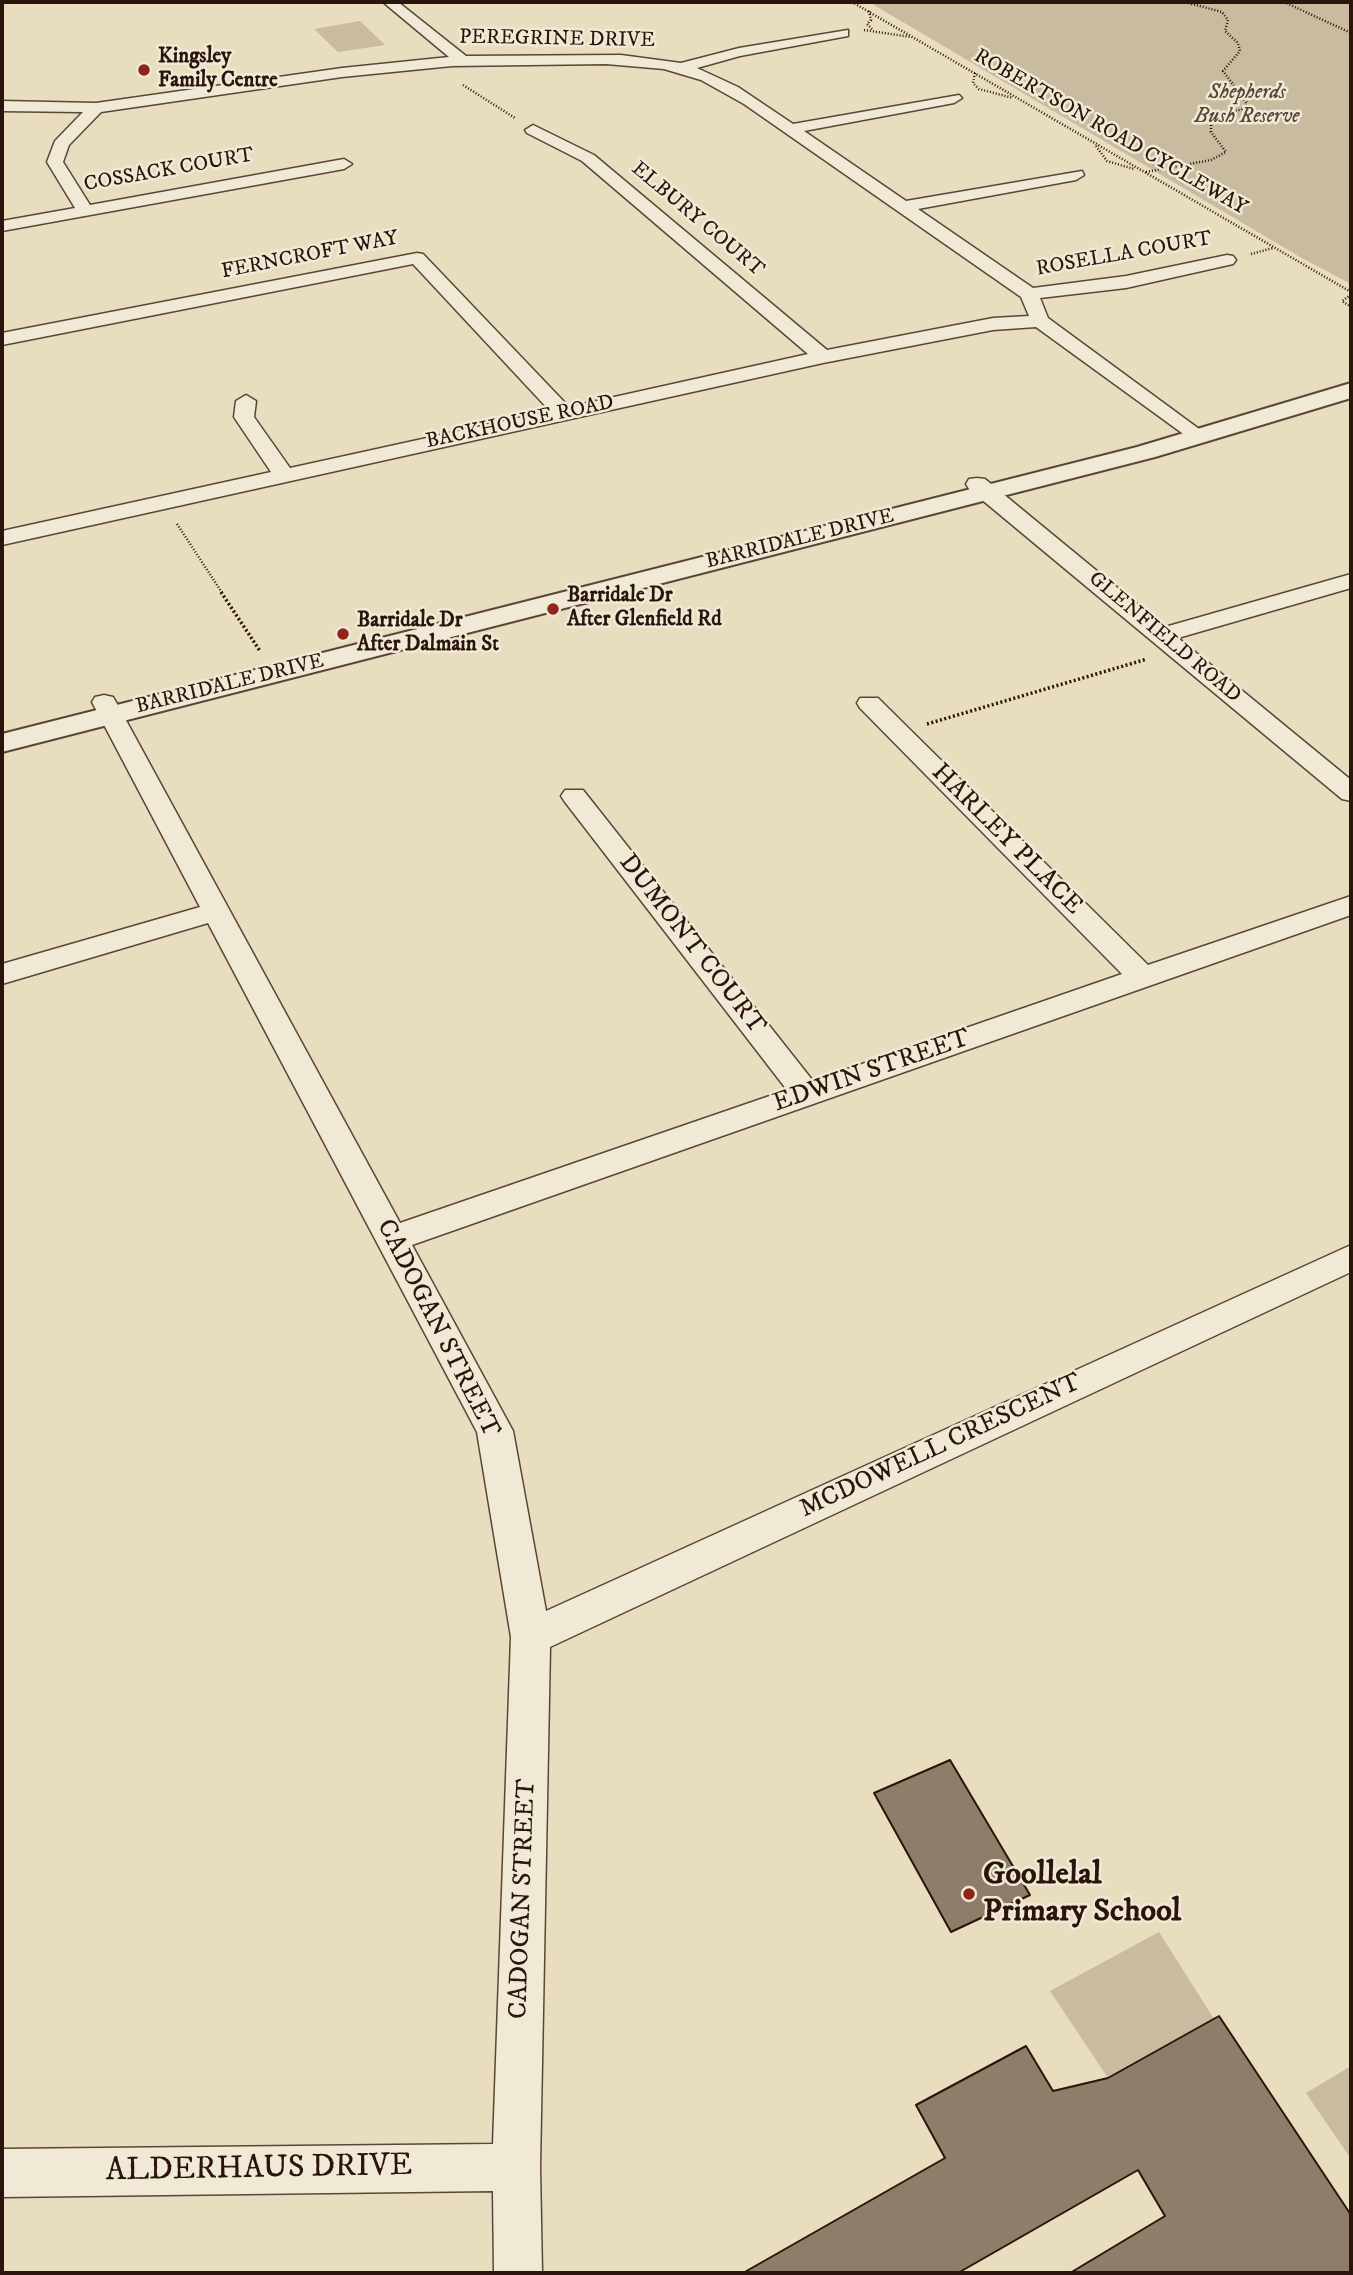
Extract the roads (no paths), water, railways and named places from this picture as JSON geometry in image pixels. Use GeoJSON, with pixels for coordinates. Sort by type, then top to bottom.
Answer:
{"type":"FeatureCollection","features":[{"type":"Feature","properties":{"kind":"street"},"geometry":{"type":"LineString","coordinates":[[390,2],[460,59]]}},
{"type":"Feature","properties":{"kind":"street"},"geometry":{"type":"LineString","coordinates":[[680,68],[739,52],[843,33]]}},
{"type":"Feature","properties":{"kind":"street","name":"PEREGRINE DRIVE"},"geometry":{"type":"LineString","coordinates":[[2,106],[96,108],[425,61],[460,59],[632,60],[680,68],[708,77],[790,129],[1029,294]]}},
{"type":"Feature","properties":{"kind":"street"},"geometry":{"type":"LineString","coordinates":[[790,129],[954,98]]}},
{"type":"Feature","properties":{"kind":"street"},"geometry":{"type":"LineString","coordinates":[[84,209],[55,162],[61,144],[96,108]]}},
{"type":"Feature","properties":{"kind":"street","name":"ELBURY COURT"},"geometry":{"type":"LineString","coordinates":[[533,130],[588,158],[823,356]]}},
{"type":"Feature","properties":{"kind":"street","name":"COSSACK COURT"},"geometry":{"type":"LineString","coordinates":[[2,226],[84,209],[344,164]]}},
{"type":"Feature","properties":{"kind":"street"},"geometry":{"type":"LineString","coordinates":[[901,207],[1076,175]]}},
{"type":"Feature","properties":{"kind":"street","name":"FERNCROFT WAY"},"geometry":{"type":"LineString","coordinates":[[2,339],[417,258],[563,413]]}},
{"type":"Feature","properties":{"kind":"street","name":"ROSELLA COURT"},"geometry":{"type":"LineString","coordinates":[[1029,294],[1126,282],[1227,260]]}},
{"type":"Feature","properties":{"kind":"street"},"geometry":{"type":"LineString","coordinates":[[1029,294],[1040,321],[1194,433]]}},
{"type":"Feature","properties":{"kind":"street","name":"BACKHOUSE ROAD"},"geometry":{"type":"LineString","coordinates":[[2,538],[823,356],[993,324],[1040,321]]}},
{"type":"Feature","properties":{"kind":"street","name":"BARRIDALE DRIVE"},"geometry":{"type":"LineString","coordinates":[[1194,433],[1351,377]]}},
{"type":"Feature","properties":{"kind":"street","name":"BARRIDALE DRIVE"},"geometry":{"type":"LineString","coordinates":[[2,728],[108,708],[983,488],[1351,390]]}},
{"type":"Feature","properties":{"kind":"street"},"geometry":{"type":"LineString","coordinates":[[246,401],[244,417],[284,475]]}},
{"type":"Feature","properties":{"kind":"street","name":"BARRIDALE DRIVE"},"geometry":{"type":"LineString","coordinates":[[2,743],[266,661],[983,488]]}},
{"type":"Feature","properties":{"kind":"street","name":"GLENFIELD ROAD"},"geometry":{"type":"LineString","coordinates":[[983,488],[1351,793]]}},
{"type":"Feature","properties":{"kind":"street"},"geometry":{"type":"LineString","coordinates":[[1170,643],[1351,581]]}},
{"type":"Feature","properties":{"kind":"street","name":"HARLEY PLACE"},"geometry":{"type":"LineString","coordinates":[[869,703],[1142,978]]}},
{"type":"Feature","properties":{"kind":"street","name":"CADOGAN STREET"},"geometry":{"type":"LineString","coordinates":[[108,708],[495,1431],[531,1637],[516,2167],[518,2273]]}},
{"type":"Feature","properties":{"kind":"street","name":"DUMONT COURT"},"geometry":{"type":"LineString","coordinates":[[574,796],[807,1094]]}},
{"type":"Feature","properties":{"kind":"street","name":"EDWIN STREET"},"geometry":{"type":"LineString","coordinates":[[392,1239],[1351,905]]}},
{"type":"Feature","properties":{"kind":"street"},"geometry":{"type":"LineString","coordinates":[[2,974],[216,911]]}},
{"type":"Feature","properties":{"kind":"street","name":"MCDOWELL CRESCENT"},"geometry":{"type":"LineString","coordinates":[[531,1637],[1351,1258]]}},
{"type":"Feature","properties":{"kind":"street","name":"ALDERHAUS DRIVE"},"geometry":{"type":"LineString","coordinates":[[2,2173],[516,2167]]}},
{"type":"Feature","properties":{"kind":"place","name":"Kingsley Family Centre"},"geometry":{"type":"Point","coordinates":[144,70]}},
{"type":"Feature","properties":{"kind":"place","name":"Barridale Dr After Glenfield Rd"},"geometry":{"type":"Point","coordinates":[553,609]}},
{"type":"Feature","properties":{"kind":"place","name":"Barridale Dr After Dalmain St"},"geometry":{"type":"Point","coordinates":[343,634]}},
{"type":"Feature","properties":{"kind":"place","name":"Goollelal Primary School"},"geometry":{"type":"Point","coordinates":[969,1894]}},
{"type":"Feature","properties":{"kind":"park label","name":"Shepherds Bush Reserve"},"geometry":{"type":"Point","coordinates":[1247,106]}}]}
